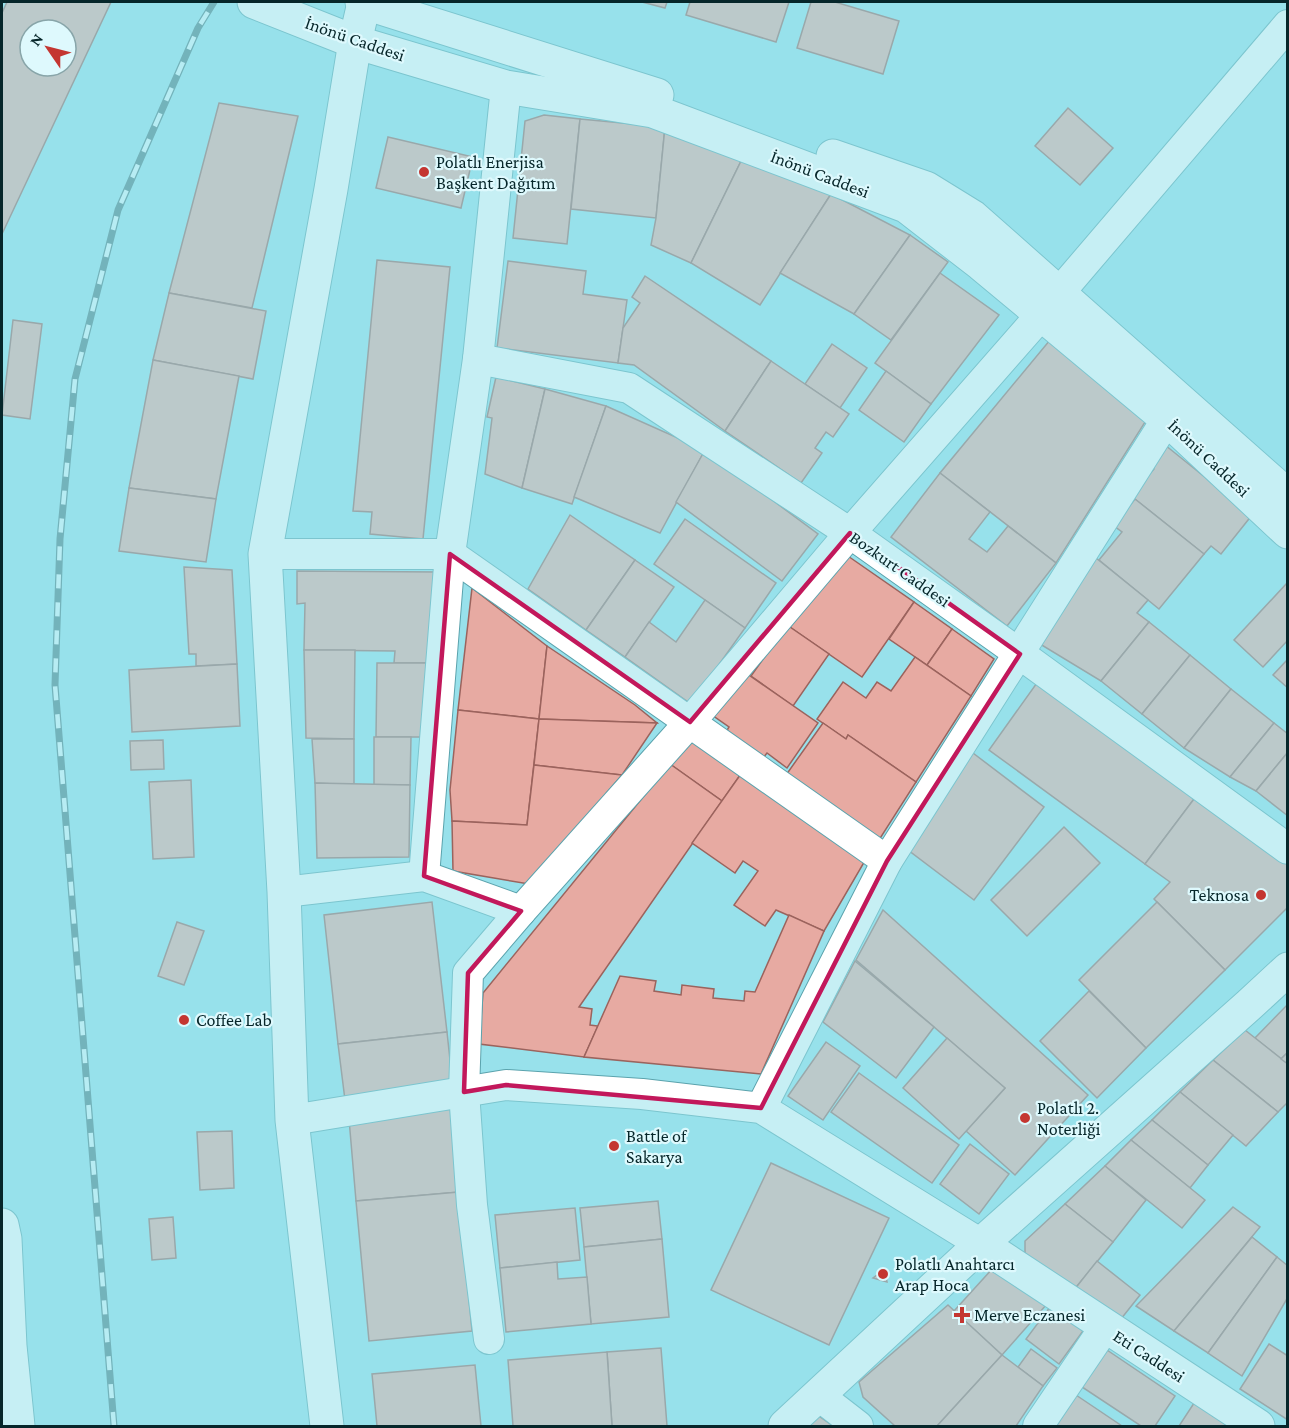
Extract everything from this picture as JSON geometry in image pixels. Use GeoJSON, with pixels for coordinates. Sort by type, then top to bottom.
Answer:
{"type":"FeatureCollection","features":[{"type":"Feature","properties":{"kind":"street","name":"İnönü Caddesi"},"geometry":{"type":"LineString","coordinates":[[254,2],[355,42],[506,87],[653,111],[906,206],[981,264],[1050,304],[1287,496]]}},
{"type":"Feature","properties":{"kind":"street","name":"İnönü Caddesi"},"geometry":{"type":"LineString","coordinates":[[363,2],[647,92],[926,188],[973,217],[1050,304],[1167,420],[1287,532]]}},
{"type":"Feature","properties":{"kind":"street"},"geometry":{"type":"LineString","coordinates":[[327,1426],[292,1120],[284,892],[265,554],[363,2]]}},
{"type":"Feature","properties":{"kind":"street"},"geometry":{"type":"LineString","coordinates":[[489,1339],[472,1205],[464,1092],[468,973],[521,910],[690,722],[1287,25]]}},
{"type":"Feature","properties":{"kind":"street"},"geometry":{"type":"LineString","coordinates":[[424,876],[450,554],[478,359],[506,87]]}},
{"type":"Feature","properties":{"kind":"street","name":"Bozkurt Caddesi"},"geometry":{"type":"LineString","coordinates":[[478,359],[629,388],[850,533],[1287,849]]}},
{"type":"Feature","properties":{"kind":"street"},"geometry":{"type":"LineString","coordinates":[[761,1108],[887,861],[1167,420]]}},
{"type":"Feature","properties":{"kind":"street"},"geometry":{"type":"LineString","coordinates":[[265,554],[450,554],[887,861]]}},
{"type":"Feature","properties":{"kind":"street"},"geometry":{"type":"LineString","coordinates":[[284,892],[424,876],[521,910]]}},
{"type":"Feature","properties":{"kind":"street"},"geometry":{"type":"LineString","coordinates":[[785,1426],[981,1244],[1287,969]]}},
{"type":"Feature","properties":{"kind":"street"},"geometry":{"type":"LineString","coordinates":[[292,1120],[506,1085],[642,1094],[761,1108],[981,1244]]}},
{"type":"Feature","properties":{"kind":"street"},"geometry":{"type":"LineString","coordinates":[[3,1235],[18,1426]]}},
{"type":"Feature","properties":{"kind":"street","name":"Eti Caddesi"},"geometry":{"type":"LineString","coordinates":[[981,1244],[1258,1426]]}},
{"type":"Feature","properties":{"kind":"street"},"geometry":{"type":"LineString","coordinates":[[1038,1426],[1105,1327]]}},
{"type":"Feature","properties":{"kind":"street"},"geometry":{"type":"LineString","coordinates":[[818,1395],[858,1426]]}},
{"type":"Feature","properties":{"kind":"highlighted area"},"geometry":{"type":"Polygon","coordinates":[[[850,533],[1020,654],[887,861],[761,1108],[506,1085],[464,1092],[468,973],[521,911],[424,876],[450,554],[690,722],[850,533]]]}},
{"type":"Feature","properties":{"kind":"building"},"geometry":{"type":"Polygon","coordinates":[[[7,2],[111,2],[78,72],[78,18],[18,18],[18,78],[75,78],[2,234],[2,13],[7,2]]]}},
{"type":"Feature","properties":{"kind":"building"},"geometry":{"type":"Polygon","coordinates":[[[642,2],[667,2],[665,8],[642,2]]]}},
{"type":"Feature","properties":{"kind":"building"},"geometry":{"type":"Polygon","coordinates":[[[690,2],[789,2],[776,42],[686,15],[690,2]]]}},
{"type":"Feature","properties":{"kind":"building"},"geometry":{"type":"Polygon","coordinates":[[[811,2],[835,2],[899,21],[883,74],[797,48],[811,2]]]}},
{"type":"Feature","properties":{"kind":"building"},"geometry":{"type":"Polygon","coordinates":[[[219,103],[298,116],[252,308],[169,293],[219,103]]]}},
{"type":"Feature","properties":{"kind":"building"},"geometry":{"type":"Polygon","coordinates":[[[1068,108],[1113,148],[1080,185],[1035,146],[1068,108]]]}},
{"type":"Feature","properties":{"kind":"building"},"geometry":{"type":"Polygon","coordinates":[[[544,115],[580,119],[567,244],[513,238],[525,121],[544,115]]]}},
{"type":"Feature","properties":{"kind":"building"},"geometry":{"type":"Polygon","coordinates":[[[580,119],[665,127],[656,218],[571,209],[580,119]]]}},
{"type":"Feature","properties":{"kind":"building"},"geometry":{"type":"Polygon","coordinates":[[[665,127],[745,153],[691,263],[651,245],[665,127]]]}},
{"type":"Feature","properties":{"kind":"building","name":"Polatlı Enerjisa Başkent Dağıtım"},"geometry":{"type":"Polygon","coordinates":[[[388,137],[473,157],[461,208],[376,188],[388,137]]]}},
{"type":"Feature","properties":{"kind":"building"},"geometry":{"type":"Polygon","coordinates":[[[745,153],[831,194],[760,305],[691,263],[745,153]]]}},
{"type":"Feature","properties":{"kind":"building"},"geometry":{"type":"Polygon","coordinates":[[[831,194],[910,235],[854,314],[780,273],[831,194]]]}},
{"type":"Feature","properties":{"kind":"building"},"geometry":{"type":"Polygon","coordinates":[[[910,235],[948,262],[891,340],[854,314],[910,235]]]}},
{"type":"Feature","properties":{"kind":"building"},"geometry":{"type":"Polygon","coordinates":[[[377,260],[450,267],[423,539],[370,534],[372,512],[353,511],[377,260]]]}},
{"type":"Feature","properties":{"kind":"building"},"geometry":{"type":"Polygon","coordinates":[[[508,261],[586,271],[583,294],[627,300],[618,363],[497,348],[508,261]]]}},
{"type":"Feature","properties":{"kind":"building"},"geometry":{"type":"Polygon","coordinates":[[[940,273],[999,315],[931,404],[875,363],[940,273]]]}},
{"type":"Feature","properties":{"kind":"building"},"geometry":{"type":"Polygon","coordinates":[[[645,276],[771,361],[725,431],[634,365],[618,363],[623,328],[640,303],[632,297],[645,276]]]}},
{"type":"Feature","properties":{"kind":"building"},"geometry":{"type":"Polygon","coordinates":[[[169,293],[266,311],[253,379],[153,360],[169,293]]]}},
{"type":"Feature","properties":{"kind":"building"},"geometry":{"type":"Polygon","coordinates":[[[13,320],[42,324],[30,419],[2,415],[13,320]]]}},
{"type":"Feature","properties":{"kind":"building"},"geometry":{"type":"Polygon","coordinates":[[[1050,340],[1147,419],[1056,563],[940,473],[1050,340]]]}},
{"type":"Feature","properties":{"kind":"building"},"geometry":{"type":"Polygon","coordinates":[[[832,344],[867,368],[840,408],[805,384],[832,344]]]}},
{"type":"Feature","properties":{"kind":"building"},"geometry":{"type":"Polygon","coordinates":[[[153,360],[239,376],[216,499],[129,488],[153,360]]]}},
{"type":"Feature","properties":{"kind":"building"},"geometry":{"type":"Polygon","coordinates":[[[771,361],[849,414],[833,437],[826,432],[815,448],[822,453],[801,483],[725,431],[771,361]]]}},
{"type":"Feature","properties":{"kind":"building"},"geometry":{"type":"Polygon","coordinates":[[[886,371],[931,404],[904,442],[859,410],[886,371]]]}},
{"type":"Feature","properties":{"kind":"building"},"geometry":{"type":"Polygon","coordinates":[[[496,377],[545,389],[522,488],[485,474],[492,418],[487,417],[496,377]]]}},
{"type":"Feature","properties":{"kind":"building"},"geometry":{"type":"Polygon","coordinates":[[[545,389],[606,406],[572,504],[522,488],[545,389]]]}},
{"type":"Feature","properties":{"kind":"building"},"geometry":{"type":"Polygon","coordinates":[[[606,406],[705,450],[660,533],[574,497],[606,406]]]}},
{"type":"Feature","properties":{"kind":"building"},"geometry":{"type":"Polygon","coordinates":[[[1165,445],[1252,515],[1221,554],[1211,546],[1204,554],[1131,496],[1154,469],[1149,466],[1165,445]]]}},
{"type":"Feature","properties":{"kind":"building"},"geometry":{"type":"Polygon","coordinates":[[[705,450],[818,534],[782,581],[676,502],[705,450]]]}},
{"type":"Feature","properties":{"kind":"building"},"geometry":{"type":"Polygon","coordinates":[[[940,473],[990,512],[969,539],[987,552],[1008,526],[1056,563],[1007,626],[891,537],[940,473]]]}},
{"type":"Feature","properties":{"kind":"building"},"geometry":{"type":"Polygon","coordinates":[[[129,488],[216,499],[206,562],[119,551],[129,488]]]}},
{"type":"Feature","properties":{"kind":"building"},"geometry":{"type":"Polygon","coordinates":[[[1135,499],[1204,554],[1159,609],[1099,560],[1122,532],[1114,526],[1135,499]]]}},
{"type":"Feature","properties":{"kind":"building"},"geometry":{"type":"Polygon","coordinates":[[[570,515],[635,560],[586,630],[528,589],[570,515]]]}},
{"type":"Feature","properties":{"kind":"building"},"geometry":{"type":"Polygon","coordinates":[[[685,519],[776,583],[745,628],[654,564],[685,519]]]}},
{"type":"Feature","properties":{"kind":"building"},"geometry":{"type":"Polygon","coordinates":[[[845,554],[914,602],[862,677],[787,625],[845,554]]]}},
{"type":"Feature","properties":{"kind":"building"},"geometry":{"type":"Polygon","coordinates":[[[1096,558],[1148,600],[1137,613],[1149,622],[1101,681],[1040,644],[1096,558]]]}},
{"type":"Feature","properties":{"kind":"building"},"geometry":{"type":"Polygon","coordinates":[[[635,560],[674,587],[625,657],[586,630],[635,560]]]}},
{"type":"Feature","properties":{"kind":"building"},"geometry":{"type":"Polygon","coordinates":[[[184,567],[232,570],[237,664],[196,666],[196,654],[189,654],[184,567]]]}},
{"type":"Feature","properties":{"kind":"building"},"geometry":{"type":"Polygon","coordinates":[[[297,571],[438,572],[429,663],[394,663],[395,651],[304,650],[305,603],[297,604],[297,571]]]}},
{"type":"Feature","properties":{"kind":"building"},"geometry":{"type":"Polygon","coordinates":[[[1288,582],[1288,640],[1263,667],[1234,640],[1288,582]]]}},
{"type":"Feature","properties":{"kind":"building"},"geometry":{"type":"Polygon","coordinates":[[[472,588],[547,646],[539,719],[458,710],[472,588]]]}},
{"type":"Feature","properties":{"kind":"building"},"geometry":{"type":"Polygon","coordinates":[[[705,600],[745,628],[691,704],[625,657],[649,622],[676,642],[705,600]]]}},
{"type":"Feature","properties":{"kind":"building"},"geometry":{"type":"Polygon","coordinates":[[[914,602],[952,629],[927,665],[889,639],[914,602]]]}},
{"type":"Feature","properties":{"kind":"building"},"geometry":{"type":"Polygon","coordinates":[[[1149,622],[1190,655],[1142,714],[1101,681],[1149,622]]]}},
{"type":"Feature","properties":{"kind":"building"},"geometry":{"type":"Polygon","coordinates":[[[787,625],[829,654],[793,706],[751,676],[787,625]]]}},
{"type":"Feature","properties":{"kind":"building"},"geometry":{"type":"Polygon","coordinates":[[[952,629],[994,659],[971,696],[927,665],[952,629]]]}},
{"type":"Feature","properties":{"kind":"building"},"geometry":{"type":"Polygon","coordinates":[[[547,646],[635,705],[657,723],[539,719],[547,646]]]}},
{"type":"Feature","properties":{"kind":"building"},"geometry":{"type":"Polygon","coordinates":[[[304,650],[355,650],[354,739],[306,738],[304,650]]]}},
{"type":"Feature","properties":{"kind":"building"},"geometry":{"type":"Polygon","coordinates":[[[1190,655],[1231,689],[1184,748],[1142,714],[1190,655]]]}},
{"type":"Feature","properties":{"kind":"building"},"geometry":{"type":"Polygon","coordinates":[[[915,657],[971,696],[916,782],[848,735],[846,739],[817,719],[843,682],[866,698],[877,682],[891,691],[915,657]]]}},
{"type":"Feature","properties":{"kind":"building"},"geometry":{"type":"Polygon","coordinates":[[[1288,659],[1288,688],[1273,675],[1288,659]]]}},
{"type":"Feature","properties":{"kind":"building"},"geometry":{"type":"Polygon","coordinates":[[[377,663],[429,663],[428,737],[376,737],[377,663]]]}},
{"type":"Feature","properties":{"kind":"building"},"geometry":{"type":"Polygon","coordinates":[[[237,664],[240,726],[132,732],[129,670],[237,664]]]}},
{"type":"Feature","properties":{"kind":"building"},"geometry":{"type":"Polygon","coordinates":[[[743,671],[818,723],[787,768],[767,753],[763,758],[726,732],[729,727],[712,715],[743,671]]]}},
{"type":"Feature","properties":{"kind":"building"},"geometry":{"type":"Polygon","coordinates":[[[1039,680],[1197,795],[1145,864],[989,750],[1039,680]]]}},
{"type":"Feature","properties":{"kind":"building"},"geometry":{"type":"Polygon","coordinates":[[[1231,689],[1274,723],[1230,777],[1184,748],[1231,689]]]}},
{"type":"Feature","properties":{"kind":"building"},"geometry":{"type":"Polygon","coordinates":[[[458,710],[539,719],[527,825],[452,821],[450,790],[458,710]]]}},
{"type":"Feature","properties":{"kind":"building"},"geometry":{"type":"Polygon","coordinates":[[[539,719],[657,723],[622,775],[534,765],[539,719]]]}},
{"type":"Feature","properties":{"kind":"building"},"geometry":{"type":"Polygon","coordinates":[[[823,723],[846,739],[848,735],[916,782],[879,840],[786,775],[823,723]]]}},
{"type":"Feature","properties":{"kind":"building"},"geometry":{"type":"Polygon","coordinates":[[[1274,723],[1288,734],[1288,752],[1256,791],[1230,777],[1274,723]]]}},
{"type":"Feature","properties":{"kind":"building"},"geometry":{"type":"Polygon","coordinates":[[[691,735],[743,771],[722,801],[670,764],[691,735]]]}},
{"type":"Feature","properties":{"kind":"building"},"geometry":{"type":"Polygon","coordinates":[[[374,737],[411,737],[410,785],[374,785],[374,737]]]}},
{"type":"Feature","properties":{"kind":"building"},"geometry":{"type":"Polygon","coordinates":[[[312,739],[354,739],[354,785],[315,783],[312,739]]]}},
{"type":"Feature","properties":{"kind":"building"},"geometry":{"type":"Polygon","coordinates":[[[163,740],[164,769],[131,770],[130,741],[163,740]]]}},
{"type":"Feature","properties":{"kind":"building"},"geometry":{"type":"Polygon","coordinates":[[[969,750],[1044,807],[974,900],[908,850],[969,750]]]}},
{"type":"Feature","properties":{"kind":"building"},"geometry":{"type":"Polygon","coordinates":[[[1288,752],[1288,816],[1256,791],[1288,752]]]}},
{"type":"Feature","properties":{"kind":"building"},"geometry":{"type":"Polygon","coordinates":[[[670,764],[722,801],[579,1007],[592,1009],[590,1025],[598,1026],[584,1057],[479,1044],[483,993],[670,764]]]}},
{"type":"Feature","properties":{"kind":"building"},"geometry":{"type":"Polygon","coordinates":[[[534,765],[622,775],[529,884],[453,871],[452,821],[527,825],[534,765]]]}},
{"type":"Feature","properties":{"kind":"building"},"geometry":{"type":"Polygon","coordinates":[[[743,771],[866,859],[824,931],[776,910],[765,926],[734,905],[758,871],[743,861],[735,873],[692,843],[743,771]]]}},
{"type":"Feature","properties":{"kind":"building"},"geometry":{"type":"Polygon","coordinates":[[[191,780],[194,857],[153,859],[149,782],[191,780]]]}},
{"type":"Feature","properties":{"kind":"building"},"geometry":{"type":"Polygon","coordinates":[[[315,783],[410,785],[409,857],[317,858],[315,783]]]}},
{"type":"Feature","properties":{"kind":"building"},"geometry":{"type":"Polygon","coordinates":[[[1197,795],[1288,860],[1288,907],[1225,970],[1154,899],[1170,882],[1145,864],[1197,795]]]}},
{"type":"Feature","properties":{"kind":"building"},"geometry":{"type":"Polygon","coordinates":[[[1064,827],[1100,863],[1027,936],[991,900],[1064,827]]]}},
{"type":"Feature","properties":{"kind":"building"},"geometry":{"type":"Polygon","coordinates":[[[432,902],[447,1032],[338,1044],[324,915],[432,902]]]}},
{"type":"Feature","properties":{"kind":"building"},"geometry":{"type":"Polygon","coordinates":[[[1157,902],[1225,970],[1146,1048],[1079,980],[1157,902]]]}},
{"type":"Feature","properties":{"kind":"building"},"geometry":{"type":"Polygon","coordinates":[[[883,910],[1088,1095],[1015,1175],[966,1131],[1005,1088],[856,960],[883,910]]]}},
{"type":"Feature","properties":{"kind":"building"},"geometry":{"type":"Polygon","coordinates":[[[789,915],[824,931],[761,1074],[584,1057],[620,976],[656,981],[654,991],[681,995],[682,985],[714,989],[713,998],[744,1001],[745,991],[755,992],[789,915]]]}},
{"type":"Feature","properties":{"kind":"building"},"geometry":{"type":"Polygon","coordinates":[[[177,922],[204,931],[184,985],[158,976],[177,922]]]}},
{"type":"Feature","properties":{"kind":"building"},"geometry":{"type":"Polygon","coordinates":[[[855,961],[934,1027],[896,1078],[823,1022],[855,961]]]}},
{"type":"Feature","properties":{"kind":"building"},"geometry":{"type":"Polygon","coordinates":[[[1089,991],[1146,1048],[1097,1098],[1040,1041],[1089,991]]]}},
{"type":"Feature","properties":{"kind":"building"},"geometry":{"type":"Polygon","coordinates":[[[1288,1004],[1288,1052],[1281,1059],[1255,1038],[1288,1004]]]}},
{"type":"Feature","properties":{"kind":"building"},"geometry":{"type":"Polygon","coordinates":[[[1245,1030],[1288,1064],[1288,1102],[1278,1112],[1213,1060],[1245,1030]]]}},
{"type":"Feature","properties":{"kind":"building"},"geometry":{"type":"Polygon","coordinates":[[[447,1032],[453,1088],[345,1100],[338,1044],[447,1032]]]}},
{"type":"Feature","properties":{"kind":"building"},"geometry":{"type":"Polygon","coordinates":[[[947,1038],[1005,1088],[959,1139],[903,1088],[947,1038]]]}},
{"type":"Feature","properties":{"kind":"building"},"geometry":{"type":"Polygon","coordinates":[[[826,1042],[860,1066],[823,1120],[788,1096],[826,1042]]]}},
{"type":"Feature","properties":{"kind":"building"},"geometry":{"type":"Polygon","coordinates":[[[1288,1052],[1288,1064],[1281,1059],[1288,1052]]]}},
{"type":"Feature","properties":{"kind":"building"},"geometry":{"type":"Polygon","coordinates":[[[1213,1060],[1278,1112],[1246,1146],[1180,1092],[1213,1060]]]}},
{"type":"Feature","properties":{"kind":"building"},"geometry":{"type":"Polygon","coordinates":[[[859,1073],[959,1145],[932,1183],[831,1112],[859,1073]]]}},
{"type":"Feature","properties":{"kind":"building"},"geometry":{"type":"Polygon","coordinates":[[[1180,1092],[1233,1135],[1208,1165],[1152,1120],[1180,1092]]]}},
{"type":"Feature","properties":{"kind":"building"},"geometry":{"type":"Polygon","coordinates":[[[452,1109],[459,1192],[356,1201],[349,1119],[452,1109]]]}},
{"type":"Feature","properties":{"kind":"building"},"geometry":{"type":"Polygon","coordinates":[[[1152,1120],[1208,1165],[1190,1188],[1131,1140],[1152,1120]]]}},
{"type":"Feature","properties":{"kind":"building"},"geometry":{"type":"Polygon","coordinates":[[[232,1131],[234,1188],[200,1190],[197,1132],[232,1131]]]}},
{"type":"Feature","properties":{"kind":"building"},"geometry":{"type":"Polygon","coordinates":[[[1131,1140],[1205,1200],[1182,1228],[1105,1166],[1131,1140]]]}},
{"type":"Feature","properties":{"kind":"building"},"geometry":{"type":"Polygon","coordinates":[[[970,1144],[1009,1174],[979,1214],[940,1184],[970,1144]]]}},
{"type":"Feature","properties":{"kind":"building"},"geometry":{"type":"Polygon","coordinates":[[[771,1163],[889,1218],[829,1345],[711,1290],[771,1163]]]}},
{"type":"Feature","properties":{"kind":"building"},"geometry":{"type":"Polygon","coordinates":[[[1105,1166],[1146,1200],[1113,1242],[1065,1204],[1105,1166]]]}},
{"type":"Feature","properties":{"kind":"building"},"geometry":{"type":"Polygon","coordinates":[[[459,1192],[472,1331],[369,1341],[356,1201],[459,1192]]]}},
{"type":"Feature","properties":{"kind":"building"},"geometry":{"type":"Polygon","coordinates":[[[658,1201],[662,1239],[584,1247],[580,1208],[658,1201]]]}},
{"type":"Feature","properties":{"kind":"building"},"geometry":{"type":"Polygon","coordinates":[[[1065,1204],[1113,1242],[1074,1290],[1025,1254],[1025,1241],[1065,1204]]]}},
{"type":"Feature","properties":{"kind":"building"},"geometry":{"type":"Polygon","coordinates":[[[1233,1207],[1260,1227],[1174,1331],[1136,1306],[1233,1207]]]}},
{"type":"Feature","properties":{"kind":"building"},"geometry":{"type":"Polygon","coordinates":[[[575,1208],[580,1260],[500,1268],[495,1215],[575,1208]]]}},
{"type":"Feature","properties":{"kind":"building"},"geometry":{"type":"Polygon","coordinates":[[[173,1217],[176,1258],[152,1260],[149,1219],[173,1217]]]}},
{"type":"Feature","properties":{"kind":"building"},"geometry":{"type":"Polygon","coordinates":[[[1252,1237],[1277,1257],[1208,1353],[1174,1331],[1252,1237]]]}},
{"type":"Feature","properties":{"kind":"building"},"geometry":{"type":"Polygon","coordinates":[[[662,1239],[669,1317],[591,1324],[584,1247],[662,1239]]]}},
{"type":"Feature","properties":{"kind":"building"},"geometry":{"type":"Polygon","coordinates":[[[1277,1257],[1288,1266],[1288,1297],[1242,1376],[1208,1353],[1277,1257]]]}},
{"type":"Feature","properties":{"kind":"building"},"geometry":{"type":"Polygon","coordinates":[[[1097,1261],[1140,1295],[1117,1324],[1074,1290],[1097,1261]]]}},
{"type":"Feature","properties":{"kind":"building"},"geometry":{"type":"Polygon","coordinates":[[[557,1262],[558,1279],[587,1277],[591,1324],[506,1332],[500,1268],[557,1262]]]}},
{"type":"Feature","properties":{"kind":"building"},"geometry":{"type":"Polygon","coordinates":[[[993,1268],[1047,1304],[1002,1355],[954,1311],[993,1268]]]}},
{"type":"Feature","properties":{"kind":"building","name":"Polatlı Anahtarcı Arap Hoca"},"geometry":{"type":"Polygon","coordinates":[[[885,1269],[887,1282],[873,1278],[885,1269]]]}},
{"type":"Feature","properties":{"kind":"building"},"geometry":{"type":"Polygon","coordinates":[[[948,1305],[1002,1355],[937,1426],[895,1426],[863,1397],[859,1382],[948,1305]]]}},
{"type":"Feature","properties":{"kind":"building"},"geometry":{"type":"Polygon","coordinates":[[[1050,1307],[1083,1331],[1059,1364],[1026,1339],[1050,1307]]]}},
{"type":"Feature","properties":{"kind":"building"},"geometry":{"type":"Polygon","coordinates":[[[1269,1344],[1288,1356],[1288,1420],[1240,1389],[1269,1344]]]}},
{"type":"Feature","properties":{"kind":"building"},"geometry":{"type":"Polygon","coordinates":[[[661,1348],[667,1426],[612,1426],[607,1352],[661,1348]]]}},
{"type":"Feature","properties":{"kind":"building"},"geometry":{"type":"Polygon","coordinates":[[[1104,1348],[1175,1396],[1155,1426],[1141,1426],[1079,1385],[1104,1348]]]}},
{"type":"Feature","properties":{"kind":"building"},"geometry":{"type":"Polygon","coordinates":[[[1031,1349],[1057,1368],[1043,1386],[1018,1367],[1031,1349]]]}},
{"type":"Feature","properties":{"kind":"building"},"geometry":{"type":"Polygon","coordinates":[[[607,1352],[612,1426],[513,1426],[508,1360],[607,1352]]]}},
{"type":"Feature","properties":{"kind":"building"},"geometry":{"type":"Polygon","coordinates":[[[1002,1355],[1043,1386],[1016,1426],[937,1426],[1002,1355]]]}},
{"type":"Feature","properties":{"kind":"building"},"geometry":{"type":"Polygon","coordinates":[[[475,1365],[481,1426],[377,1426],[372,1374],[475,1365]]]}},
{"type":"Feature","properties":{"kind":"building"},"geometry":{"type":"Polygon","coordinates":[[[1070,1391],[1122,1426],[1046,1426],[1070,1391]]]}},
{"type":"Feature","properties":{"kind":"building"},"geometry":{"type":"Polygon","coordinates":[[[1196,1400],[1236,1426],[1179,1426],[1196,1400]]]}},
{"type":"Feature","properties":{"kind":"building"},"geometry":{"type":"Polygon","coordinates":[[[813,1412],[833,1426],[801,1426],[813,1412]]]}},
{"type":"Feature","properties":{"kind":"railway"},"geometry":{"type":"LineString","coordinates":[[114,1426],[55,685],[60,539],[75,379],[118,210],[198,28],[214,2]]}},
{"type":"Feature","properties":{"kind":"place","name":"Polatlı Enerjisa Başkent Dağıtım"},"geometry":{"type":"Point","coordinates":[424,172]}},
{"type":"Feature","properties":{"kind":"place","name":"Teknosa"},"geometry":{"type":"Point","coordinates":[1261,895]}},
{"type":"Feature","properties":{"kind":"place","name":"Coffee Lab"},"geometry":{"type":"Point","coordinates":[184,1020]}},
{"type":"Feature","properties":{"kind":"place","name":"Polatlı 2. Noterliği"},"geometry":{"type":"Point","coordinates":[1025,1118]}},
{"type":"Feature","properties":{"kind":"place","name":"Battle of Sakarya"},"geometry":{"type":"Point","coordinates":[614,1146]}},
{"type":"Feature","properties":{"kind":"place","name":"Polatlı Anahtarcı Arap Hoca"},"geometry":{"type":"Point","coordinates":[883,1274]}},
{"type":"Feature","properties":{"kind":"place","name":"Merve Eczanesi"},"geometry":{"type":"Point","coordinates":[962,1315]}}]}
